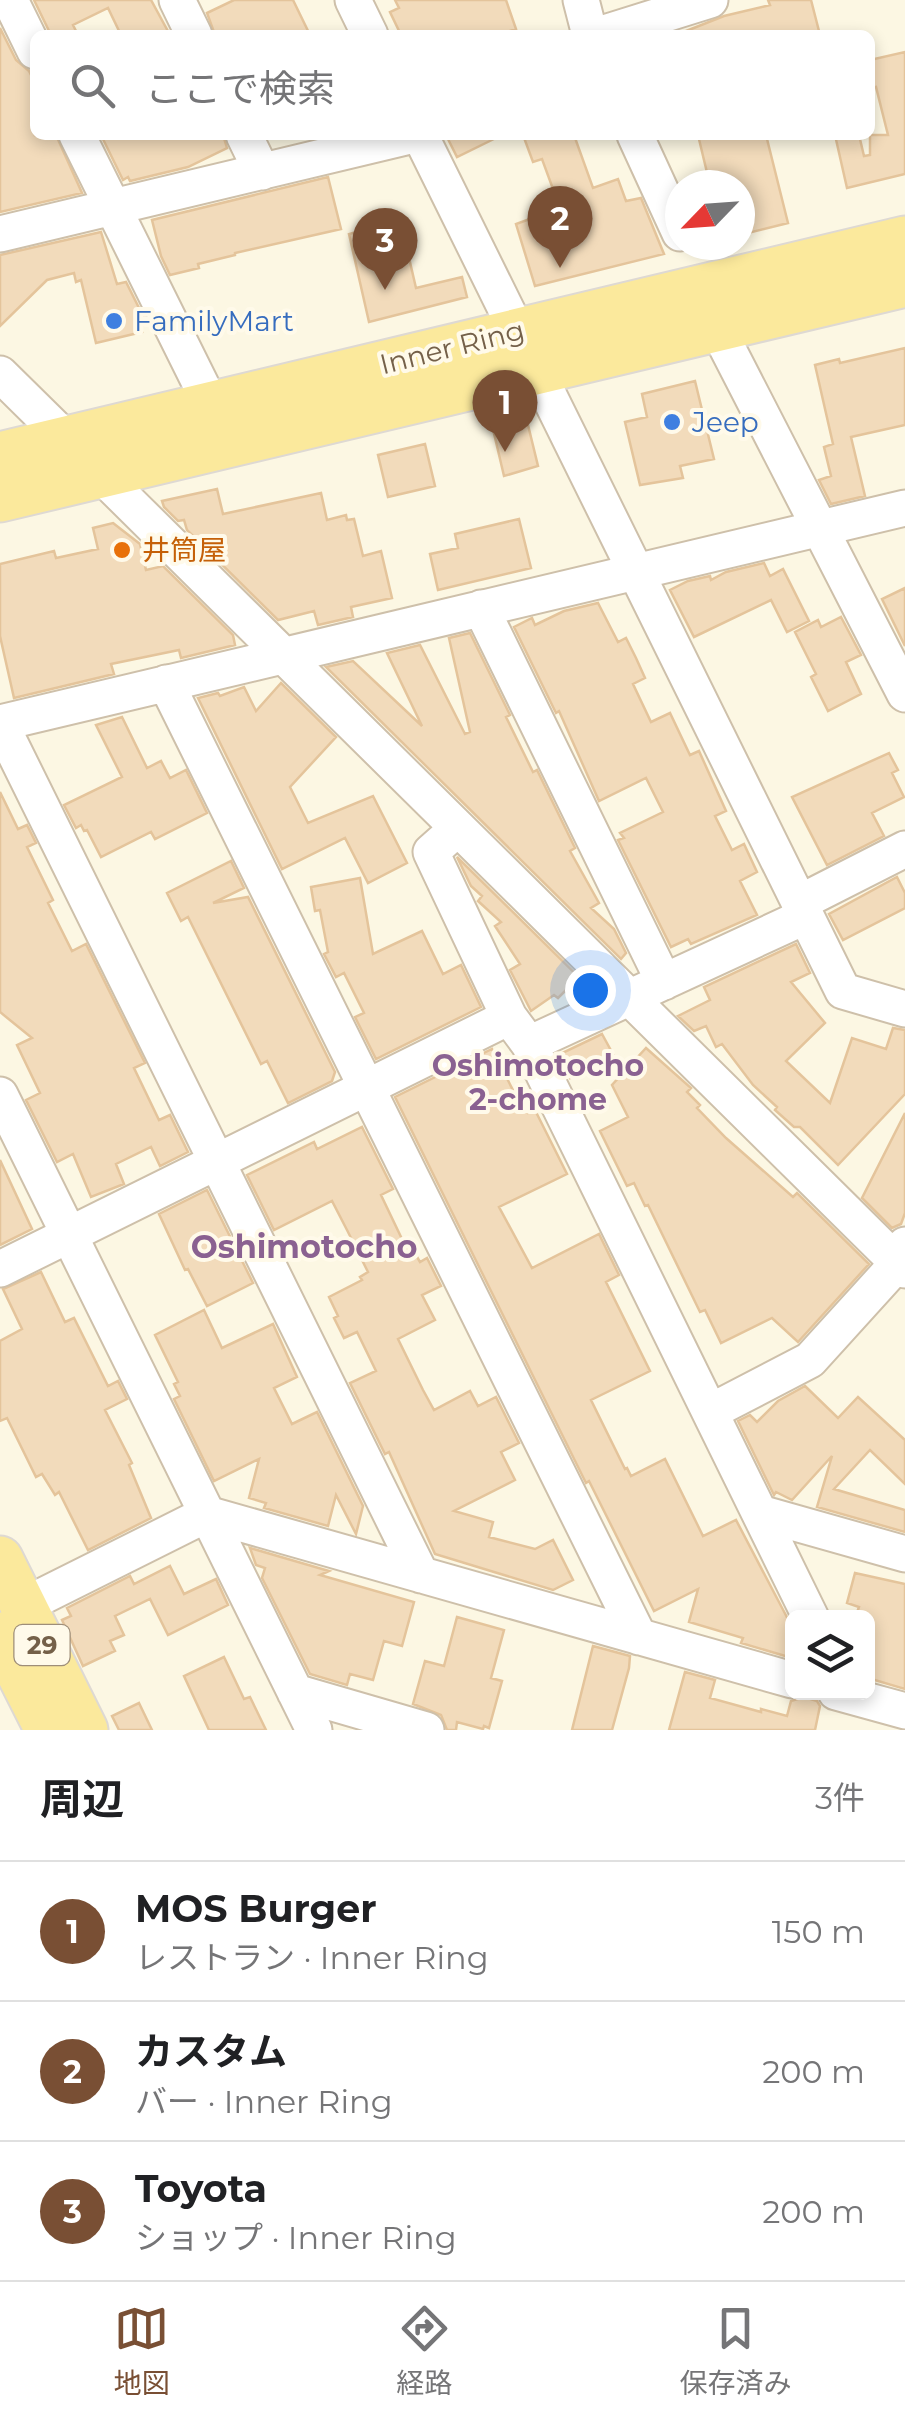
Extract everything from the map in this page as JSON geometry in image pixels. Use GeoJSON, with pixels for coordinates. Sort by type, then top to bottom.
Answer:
{"type":"FeatureCollection","features":[{"type":"Feature","properties":{"kind":"main road","name":"Inner Ring"},"geometry":{"type":"LineString","coordinates":[[0,498],[102,475],[525,352],[711,307],[905,239]]}},
{"type":"Feature","properties":{"kind":"main road","name":"Inner Ring"},"geometry":{"type":"LineString","coordinates":[[711,307],[905,284]]}},
{"type":"Feature","properties":{"kind":"main road","name":"Inner Ring"},"geometry":{"type":"LineString","coordinates":[[0,455],[210,405],[525,352]]}},
{"type":"Feature","properties":{"kind":"main road","name":"29"},"geometry":{"type":"LineString","coordinates":[[0,1560],[12,1621],[48,1730]]}},
{"type":"Feature","properties":{"kind":"main road","name":"29"},"geometry":{"type":"LineString","coordinates":[[12,1621],[84,1730]]}},
{"type":"Feature","properties":{"kind":"street"},"geometry":{"type":"LineString","coordinates":[[10,0],[30,41]]}},
{"type":"Feature","properties":{"kind":"street"},"geometry":{"type":"LineString","coordinates":[[177,0],[192,30]]}},
{"type":"Feature","properties":{"kind":"street"},"geometry":{"type":"LineString","coordinates":[[353,0],[368,30]]}},
{"type":"Feature","properties":{"kind":"street"},"geometry":{"type":"LineString","coordinates":[[580,0],[592,30]]}},
{"type":"Feature","properties":{"kind":"street"},"geometry":{"type":"LineString","coordinates":[[611,30],[710,0]]}},
{"type":"Feature","properties":{"kind":"street"},"geometry":{"type":"LineString","coordinates":[[78,140],[210,405]]}},
{"type":"Feature","properties":{"kind":"street"},"geometry":{"type":"LineString","coordinates":[[246,140],[262,172]]}},
{"type":"Feature","properties":{"kind":"street"},"geometry":{"type":"LineString","coordinates":[[0,234],[396,140]]}},
{"type":"Feature","properties":{"kind":"street"},"geometry":{"type":"LineString","coordinates":[[419,140],[843,991],[905,1009]]}},
{"type":"Feature","properties":{"kind":"street"},"geometry":{"type":"LineString","coordinates":[[638,140],[665,200]]}},
{"type":"Feature","properties":{"kind":"street"},"geometry":{"type":"LineString","coordinates":[[692,260],[819,528],[905,694]]}},
{"type":"Feature","properties":{"kind":"street"},"geometry":{"type":"LineString","coordinates":[[0,374],[66,440]]}},
{"type":"Feature","properties":{"kind":"street"},"geometry":{"type":"LineString","coordinates":[[102,475],[458,828],[903,1259],[810,1360],[710,1412]]}},
{"type":"Feature","properties":{"kind":"street"},"geometry":{"type":"LineString","coordinates":[[420,1575],[0,723],[905,508]]}},
{"type":"Feature","properties":{"kind":"street"},"geometry":{"type":"LineString","coordinates":[[481,608],[664,982]]}},
{"type":"Feature","properties":{"kind":"street"},"geometry":{"type":"LineString","coordinates":[[166,682],[639,1637]]}},
{"type":"Feature","properties":{"kind":"street"},"geometry":{"type":"LineString","coordinates":[[458,828],[431,852],[807,1610]]}},
{"type":"Feature","properties":{"kind":"street"},"geometry":{"type":"LineString","coordinates":[[0,1269],[366,1088],[519,1031],[631,997],[664,982],[802,910],[905,849]]}},
{"type":"Feature","properties":{"kind":"street"},"geometry":{"type":"LineString","coordinates":[[0,1094],[314,1730]]}},
{"type":"Feature","properties":{"kind":"street"},"geometry":{"type":"LineString","coordinates":[[760,1513],[905,1554]]}},
{"type":"Feature","properties":{"kind":"street"},"geometry":{"type":"LineString","coordinates":[[12,1621],[207,1514],[785,1678]]}},
{"type":"Feature","properties":{"kind":"street"},"geometry":{"type":"LineString","coordinates":[[295,1692],[426,1730]]}},
{"type":"Feature","properties":{"kind":"street"},"geometry":{"type":"LineString","coordinates":[[846,1702],[905,1711]]}},
{"type":"Feature","properties":{"kind":"building"},"geometry":{"type":"Polygon","coordinates":[[[34,0],[151,0],[167,30],[119,30],[108,8],[73,25],[76,30],[49,30],[34,0]]]}},
{"type":"Feature","properties":{"kind":"building"},"geometry":{"type":"Polygon","coordinates":[[[234,0],[293,0],[308,30],[213,30],[207,13],[234,0]]]}},
{"type":"Feature","properties":{"kind":"building"},"geometry":{"type":"Polygon","coordinates":[[[395,0],[506,0],[516,29],[399,30],[390,12],[399,8],[395,0]]]}},
{"type":"Feature","properties":{"kind":"building"},"geometry":{"type":"Polygon","coordinates":[[[768,0],[811,0],[819,30],[689,30],[724,16],[770,5],[768,0]]]}},
{"type":"Feature","properties":{"kind":"building"},"geometry":{"type":"Polygon","coordinates":[[[0,28],[16,60],[30,73],[30,140],[58,140],[82,193],[0,212],[0,28]]]}},
{"type":"Feature","properties":{"kind":"building"},"geometry":{"type":"Polygon","coordinates":[[[905,52],[905,174],[847,188],[836,140],[860,140],[864,156],[870,155],[870,140],[875,140],[875,135],[888,135],[875,87],[875,59],[905,52]]]}},
{"type":"Feature","properties":{"kind":"building"},"geometry":{"type":"Polygon","coordinates":[[[103,140],[225,140],[227,148],[188,167],[123,180],[103,140]]]}},
{"type":"Feature","properties":{"kind":"building"},"geometry":{"type":"Polygon","coordinates":[[[448,140],[492,140],[457,157],[448,140]]]}},
{"type":"Feature","properties":{"kind":"building"},"geometry":{"type":"Polygon","coordinates":[[[525,140],[576,140],[593,188],[618,179],[626,201],[641,198],[664,254],[535,286],[516,224],[560,208],[542,159],[533,162],[525,140]]]}},
{"type":"Feature","properties":{"kind":"building"},"geometry":{"type":"Polygon","coordinates":[[[699,140],[767,140],[788,223],[755,231],[755,170],[706,170],[699,140]]]}},
{"type":"Feature","properties":{"kind":"building"},"geometry":{"type":"Polygon","coordinates":[[[328,177],[341,229],[235,253],[170,275],[152,220],[328,177]]]}},
{"type":"Feature","properties":{"kind":"building"},"geometry":{"type":"Polygon","coordinates":[[[400,219],[416,288],[462,277],[467,297],[369,322],[349,234],[400,219]]]}},
{"type":"Feature","properties":{"kind":"building"},"geometry":{"type":"Polygon","coordinates":[[[101,232],[117,284],[126,282],[147,324],[140,326],[142,332],[96,343],[81,280],[76,282],[74,273],[47,280],[0,326],[0,255],[101,232]]]}},
{"type":"Feature","properties":{"kind":"building"},"geometry":{"type":"Polygon","coordinates":[[[905,348],[905,425],[851,437],[865,496],[831,504],[819,480],[831,476],[824,447],[833,444],[815,365],[905,348]]]}},
{"type":"Feature","properties":{"kind":"building"},"geometry":{"type":"Polygon","coordinates":[[[695,381],[714,459],[680,466],[683,478],[640,485],[625,422],[647,417],[642,394],[695,381]]]}},
{"type":"Feature","properties":{"kind":"building"},"geometry":{"type":"Polygon","coordinates":[[[513,420],[515,428],[528,425],[538,466],[504,476],[492,425],[513,420]]]}},
{"type":"Feature","properties":{"kind":"building"},"geometry":{"type":"Polygon","coordinates":[[[425,444],[435,486],[388,497],[378,455],[425,444]]]}},
{"type":"Feature","properties":{"kind":"building"},"geometry":{"type":"Polygon","coordinates":[[[217,489],[223,514],[321,493],[327,520],[346,515],[347,520],[354,519],[363,556],[381,551],[392,598],[351,607],[353,617],[318,625],[314,611],[278,620],[162,501],[217,489]]]}},
{"type":"Feature","properties":{"kind":"building"},"geometry":{"type":"Polygon","coordinates":[[[519,519],[531,568],[438,590],[430,554],[458,548],[455,534],[519,519]]]}},
{"type":"Feature","properties":{"kind":"building"},"geometry":{"type":"Polygon","coordinates":[[[113,523],[140,544],[146,570],[163,566],[233,635],[235,645],[181,658],[179,650],[111,664],[114,674],[14,698],[0,636],[0,564],[54,551],[56,558],[98,549],[93,528],[113,523]]]}},
{"type":"Feature","properties":{"kind":"building"},"geometry":{"type":"Polygon","coordinates":[[[764,563],[770,576],[783,569],[809,621],[787,632],[771,600],[694,637],[670,590],[688,581],[710,576],[711,580],[726,572],[764,563]]]}},
{"type":"Feature","properties":{"kind":"building"},"geometry":{"type":"Polygon","coordinates":[[[905,588],[905,646],[882,599],[905,588]]]}},
{"type":"Feature","properties":{"kind":"building"},"geometry":{"type":"Polygon","coordinates":[[[598,603],[618,642],[626,638],[645,678],[633,684],[651,722],[670,713],[690,755],[699,751],[726,811],[715,816],[732,850],[744,844],[757,872],[740,881],[757,915],[691,944],[688,939],[671,947],[618,840],[624,838],[620,833],[663,812],[646,778],[599,801],[559,711],[556,713],[514,627],[532,618],[535,625],[564,611],[598,603]]]}},
{"type":"Feature","properties":{"kind":"building"},"geometry":{"type":"Polygon","coordinates":[[[841,617],[861,655],[846,662],[861,694],[828,711],[811,677],[816,674],[795,632],[818,620],[821,627],[841,617]]]}},
{"type":"Feature","properties":{"kind":"building"},"geometry":{"type":"Polygon","coordinates":[[[470,633],[510,715],[506,717],[575,848],[570,851],[599,903],[591,908],[614,929],[626,953],[621,959],[326,667],[353,661],[422,726],[387,653],[420,645],[465,734],[470,732],[449,638],[470,633]]]}},
{"type":"Feature","properties":{"kind":"building"},"geometry":{"type":"Polygon","coordinates":[[[281,683],[336,737],[290,787],[308,823],[373,796],[407,863],[368,883],[345,838],[282,869],[198,698],[218,693],[220,696],[244,687],[256,711],[281,683]]]}},
{"type":"Feature","properties":{"kind":"building"},"geometry":{"type":"Polygon","coordinates":[[[122,717],[147,768],[161,761],[170,778],[186,770],[207,813],[155,839],[151,832],[101,857],[87,830],[81,825],[76,828],[64,805],[122,777],[96,725],[122,717]]]}},
{"type":"Feature","properties":{"kind":"building"},"geometry":{"type":"Polygon","coordinates":[[[889,753],[898,770],[892,773],[904,797],[872,813],[884,836],[827,865],[792,797],[889,753]]]}},
{"type":"Feature","properties":{"kind":"building"},"geometry":{"type":"Polygon","coordinates":[[[0,792],[18,829],[27,825],[36,843],[27,847],[72,951],[86,944],[145,1063],[134,1068],[159,1120],[170,1115],[188,1152],[160,1166],[151,1147],[116,1164],[124,1184],[91,1197],[73,1154],[57,1162],[26,1100],[40,1093],[17,1045],[32,1038],[0,1012],[0,792]]]}},
{"type":"Feature","properties":{"kind":"building"},"geometry":{"type":"Polygon","coordinates":[[[457,857],[593,991],[575,1000],[565,991],[531,1011],[510,970],[520,964],[495,926],[501,922],[478,901],[482,896],[471,886],[457,857]]]}},
{"type":"Feature","properties":{"kind":"building"},"geometry":{"type":"Polygon","coordinates":[[[231,861],[244,888],[213,903],[248,897],[335,1072],[332,1081],[288,1103],[267,1061],[261,1064],[188,917],[181,921],[167,893],[231,861]]]}},
{"type":"Feature","properties":{"kind":"building"},"geometry":{"type":"Polygon","coordinates":[[[897,877],[905,893],[905,908],[843,940],[829,914],[897,877]]]}},
{"type":"Feature","properties":{"kind":"building"},"geometry":{"type":"Polygon","coordinates":[[[360,878],[373,954],[422,931],[443,974],[461,965],[481,1007],[376,1059],[355,1017],[364,1013],[344,973],[336,977],[324,954],[328,952],[320,910],[315,911],[311,887],[360,878]]]}},
{"type":"Feature","properties":{"kind":"building"},"geometry":{"type":"Polygon","coordinates":[[[796,944],[810,973],[791,982],[825,1023],[786,1061],[830,1103],[852,1038],[886,1049],[893,1028],[905,1030],[905,1094],[838,1165],[800,1127],[794,1127],[775,1110],[777,1107],[753,1085],[722,1044],[716,1047],[706,1026],[694,1031],[678,1016],[710,1000],[704,987],[796,944]]]}},
{"type":"Feature","properties":{"kind":"building"},"geometry":{"type":"Polygon","coordinates":[[[602,1034],[614,1056],[570,1078],[558,1055],[602,1034]]]}},
{"type":"Feature","properties":{"kind":"building"},"geometry":{"type":"Polygon","coordinates":[[[646,1048],[691,1088],[687,1092],[700,1105],[697,1108],[726,1138],[793,1197],[797,1193],[869,1264],[798,1342],[772,1318],[721,1343],[705,1310],[700,1312],[648,1205],[645,1206],[634,1183],[627,1186],[600,1131],[628,1117],[612,1085],[646,1048]]]}},
{"type":"Feature","properties":{"kind":"building"},"geometry":{"type":"Polygon","coordinates":[[[492,1049],[518,1100],[528,1113],[535,1110],[567,1174],[499,1207],[532,1268],[599,1234],[619,1275],[606,1282],[650,1371],[591,1400],[631,1476],[665,1459],[703,1536],[736,1520],[785,1614],[785,1656],[689,1622],[698,1589],[654,1611],[589,1481],[586,1483],[395,1097],[492,1049]]]}},
{"type":"Feature","properties":{"kind":"building"},"geometry":{"type":"Polygon","coordinates":[[[905,1113],[905,1213],[901,1224],[892,1228],[862,1198],[905,1113]]]}},
{"type":"Feature","properties":{"kind":"building"},"geometry":{"type":"Polygon","coordinates":[[[362,1127],[393,1189],[381,1195],[402,1239],[406,1238],[420,1262],[427,1258],[441,1286],[422,1295],[435,1320],[398,1339],[423,1390],[434,1410],[470,1391],[478,1406],[496,1397],[519,1443],[501,1452],[515,1480],[454,1511],[493,1522],[489,1537],[535,1549],[553,1540],[573,1580],[553,1590],[435,1554],[389,1452],[385,1454],[350,1383],[376,1371],[357,1332],[344,1338],[329,1297],[362,1280],[360,1277],[368,1272],[332,1201],[274,1230],[247,1175],[314,1142],[317,1149],[362,1127]]]}},
{"type":"Feature","properties":{"kind":"building"},"geometry":{"type":"Polygon","coordinates":[[[0,1160],[32,1229],[0,1245],[0,1160]]]}},
{"type":"Feature","properties":{"kind":"building"},"geometry":{"type":"Polygon","coordinates":[[[207,1190],[253,1283],[207,1306],[159,1214],[207,1190]]]}},
{"type":"Feature","properties":{"kind":"building"},"geometry":{"type":"Polygon","coordinates":[[[41,1272],[65,1322],[74,1318],[108,1386],[118,1381],[127,1399],[105,1410],[132,1463],[129,1465],[151,1518],[88,1550],[59,1492],[55,1495],[42,1474],[36,1477],[7,1418],[0,1421],[0,1341],[22,1329],[3,1289],[41,1272]]]}},
{"type":"Feature","properties":{"kind":"building"},"geometry":{"type":"Polygon","coordinates":[[[204,1310],[222,1348],[273,1324],[297,1377],[274,1388],[292,1424],[317,1412],[363,1506],[356,1534],[336,1495],[328,1526],[264,1508],[266,1503],[249,1498],[259,1459],[214,1481],[174,1399],[180,1396],[174,1384],[178,1382],[155,1335],[204,1310]]]}},
{"type":"Feature","properties":{"kind":"building"},"geometry":{"type":"Polygon","coordinates":[[[805,1386],[838,1418],[858,1397],[905,1440],[905,1484],[870,1450],[834,1489],[905,1510],[905,1532],[817,1507],[832,1456],[792,1500],[776,1492],[774,1495],[738,1421],[750,1415],[757,1422],[778,1401],[805,1386]]]}},
{"type":"Feature","properties":{"kind":"building"},"geometry":{"type":"Polygon","coordinates":[[[250,1548],[329,1571],[320,1575],[414,1602],[402,1646],[384,1641],[373,1680],[350,1674],[347,1685],[310,1674],[262,1578],[265,1568],[256,1565],[250,1548]]]}},
{"type":"Feature","properties":{"kind":"building"},"geometry":{"type":"Polygon","coordinates":[[[170,1566],[184,1594],[216,1579],[228,1605],[168,1635],[150,1599],[115,1616],[124,1635],[110,1641],[115,1651],[83,1666],[62,1620],[71,1616],[67,1608],[130,1576],[134,1584],[170,1566]]]}},
{"type":"Feature","properties":{"kind":"building"},"geometry":{"type":"Polygon","coordinates":[[[855,1573],[905,1584],[905,1689],[875,1680],[875,1610],[858,1610],[859,1607],[847,1603],[855,1573]]]}},
{"type":"Feature","properties":{"kind":"building"},"geometry":{"type":"Polygon","coordinates":[[[457,1617],[504,1630],[491,1678],[502,1681],[489,1728],[457,1722],[456,1730],[447,1730],[441,1715],[413,1704],[425,1661],[444,1666],[457,1617]]]}},
{"type":"Feature","properties":{"kind":"building"},"geometry":{"type":"Polygon","coordinates":[[[593,1646],[630,1656],[629,1668],[612,1730],[572,1730],[593,1646]]]}},
{"type":"Feature","properties":{"kind":"building"},"geometry":{"type":"Polygon","coordinates":[[[224,1657],[244,1699],[250,1697],[266,1730],[209,1730],[184,1676],[224,1657]]]}},
{"type":"Feature","properties":{"kind":"building"},"geometry":{"type":"Polygon","coordinates":[[[685,1672],[715,1680],[710,1698],[761,1712],[787,1716],[794,1700],[814,1700],[820,1706],[815,1730],[669,1730],[685,1672]]]}},
{"type":"Feature","properties":{"kind":"building"},"geometry":{"type":"Polygon","coordinates":[[[139,1703],[152,1730],[119,1730],[112,1716],[139,1703]]]}},
{"type":"Feature","properties":{"kind":"place","name":"カスタム"},"geometry":{"type":"Point","coordinates":[560,268]}},
{"type":"Feature","properties":{"kind":"place","name":"Toyota"},"geometry":{"type":"Point","coordinates":[385,290]}},
{"type":"Feature","properties":{"kind":"place","name":"FamilyMart"},"geometry":{"type":"Point","coordinates":[114,321]}},
{"type":"Feature","properties":{"kind":"place","name":"Jeep"},"geometry":{"type":"Point","coordinates":[672,422]}},
{"type":"Feature","properties":{"kind":"place","name":"MOS Burger"},"geometry":{"type":"Point","coordinates":[505,452]}},
{"type":"Feature","properties":{"kind":"place","name":"井筒屋"},"geometry":{"type":"Point","coordinates":[122,550]}},
{"type":"Feature","properties":{"kind":"district","name":"Oshimotocho 2-chome"},"geometry":{"type":"Point","coordinates":[538,1083]}},
{"type":"Feature","properties":{"kind":"district","name":"Oshimotocho"},"geometry":{"type":"Point","coordinates":[304,1247]}}]}
